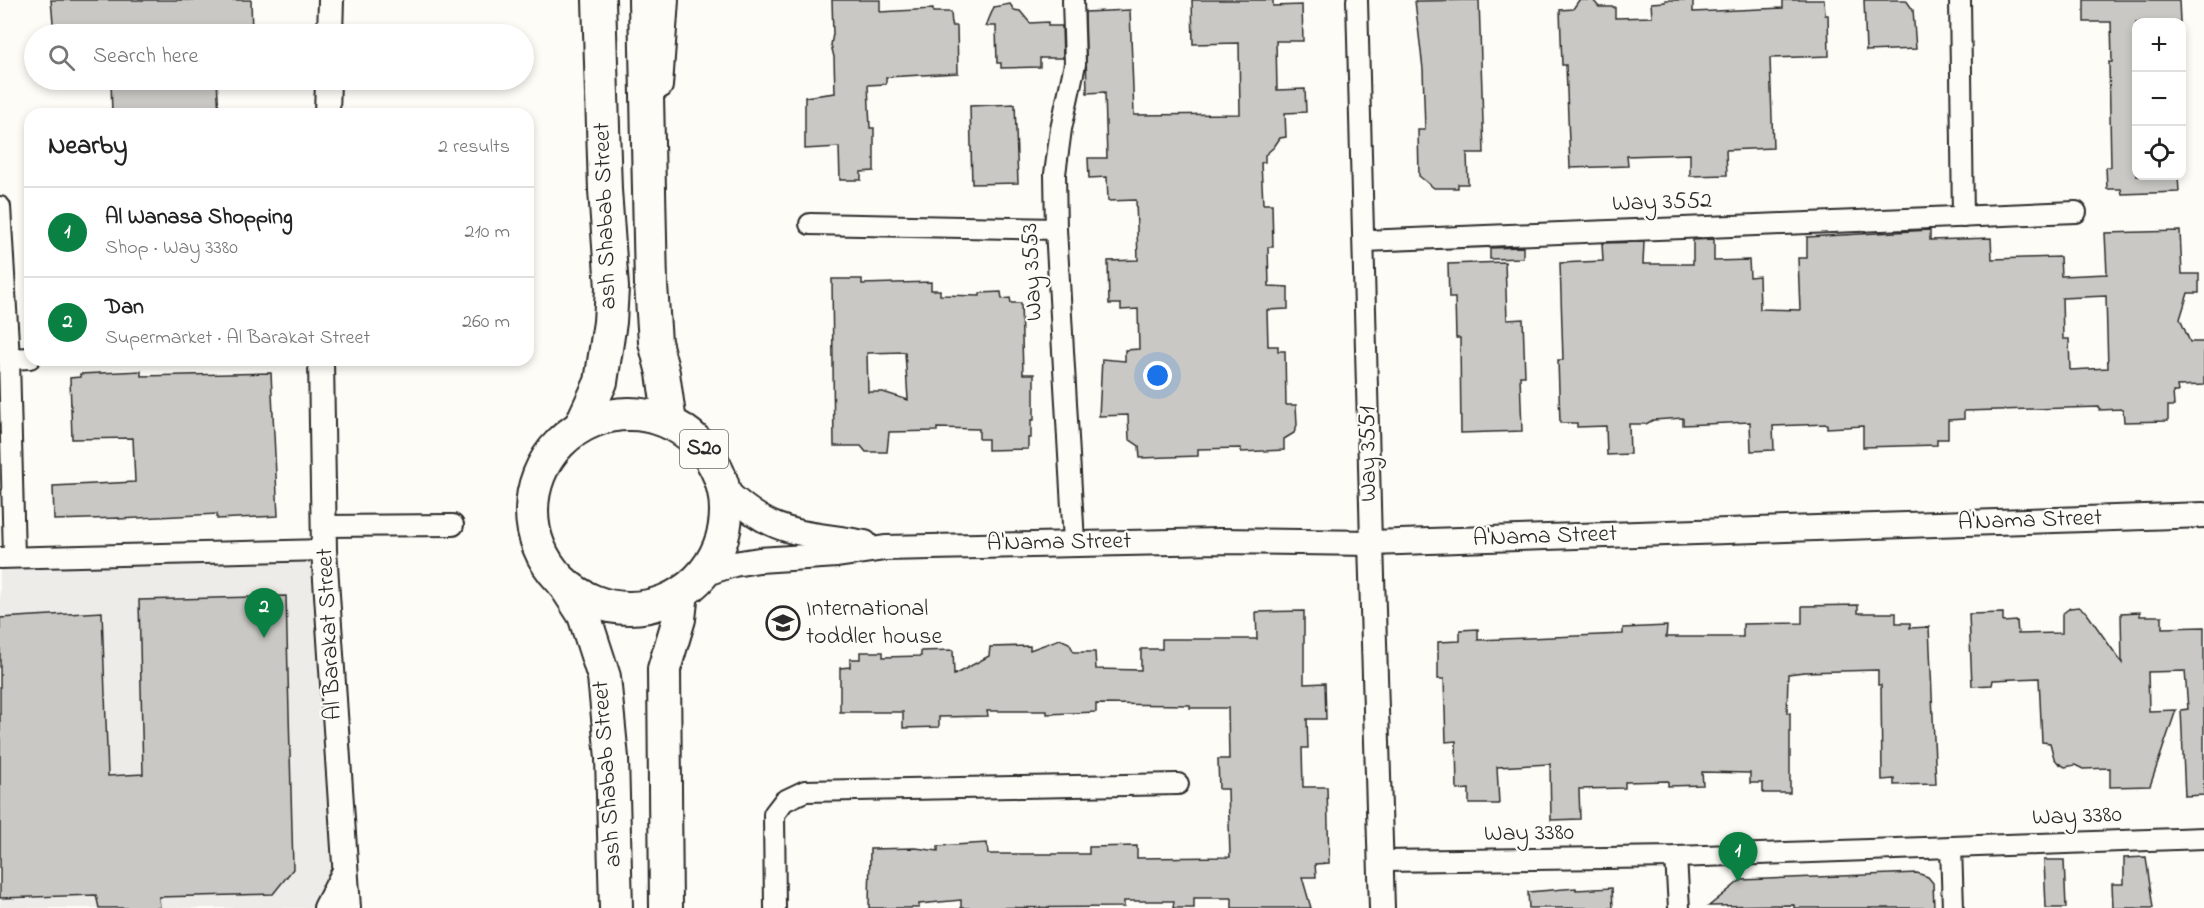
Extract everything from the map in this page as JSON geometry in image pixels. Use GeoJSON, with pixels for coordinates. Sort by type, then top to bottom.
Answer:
{"type":"FeatureCollection","features":[{"type":"Feature","properties":{"kind":"main road"},"geometry":{"type":"LineString","coordinates":[[581,0],[605,190]]}},
{"type":"Feature","properties":{"kind":"main road","name":"ash Shabab Street"},"geometry":{"type":"LineString","coordinates":[[580,427],[601,382],[610,322],[612,288],[605,190],[599,0]]}},
{"type":"Feature","properties":{"kind":"main road","name":"ash Shabab Street"},"geometry":{"type":"LineString","coordinates":[[645,0],[651,285],[655,342],[663,373],[670,423]]}},
{"type":"Feature","properties":{"kind":"main road","name":"S20"},"geometry":{"type":"LineString","coordinates":[[666,908],[664,669],[693,583],[716,555],[724,534],[727,512],[724,489],[717,468],[705,450],[690,434],[670,423],[640,414],[609,416],[580,427],[563,439],[550,455],[540,473],[534,492],[532,511],[534,530],[540,549],[560,578],[581,594],[597,601],[632,608],[658,603],[693,583]]}},
{"type":"Feature","properties":{"kind":"main road","name":"ash Shabab Street"},"geometry":{"type":"LineString","coordinates":[[560,578],[584,615],[604,677],[612,758],[616,908]]}},
{"type":"Feature","properties":{"kind":"street"},"geometry":{"type":"LineString","coordinates":[[330,24],[331,0]]}},
{"type":"Feature","properties":{"kind":"street"},"geometry":{"type":"LineString","coordinates":[[650,217],[666,0]]}},
{"type":"Feature","properties":{"kind":"street","name":"Way 3553"},"geometry":{"type":"LineString","coordinates":[[1073,0],[1075,64],[1061,129],[1055,174],[1056,229],[1074,542]]}},
{"type":"Feature","properties":{"kind":"street","name":"Way 3551"},"geometry":{"type":"LineString","coordinates":[[1358,0],[1382,908]]}},
{"type":"Feature","properties":{"kind":"street"},"geometry":{"type":"LineString","coordinates":[[1960,0],[1963,217]]}},
{"type":"Feature","properties":{"kind":"street"},"geometry":{"type":"LineString","coordinates":[[327,108],[328,90]]}},
{"type":"Feature","properties":{"kind":"street"},"geometry":{"type":"LineString","coordinates":[[0,207],[9,359],[7,557],[324,538],[453,525]]}},
{"type":"Feature","properties":{"kind":"street","name":"Way 3552"},"geometry":{"type":"LineString","coordinates":[[1364,241],[2076,212]]}},
{"type":"Feature","properties":{"kind":"street"},"geometry":{"type":"LineString","coordinates":[[810,224],[1056,229]]}},
{"type":"Feature","properties":{"kind":"street"},"geometry":{"type":"LineString","coordinates":[[9,359],[24,358]]}},
{"type":"Feature","properties":{"kind":"street","name":"Al Barakat Street"},"geometry":{"type":"LineString","coordinates":[[321,366],[324,538],[348,908]]}},
{"type":"Feature","properties":{"kind":"street","name":"A'Nama Street"},"geometry":{"type":"LineString","coordinates":[[724,489],[744,508],[767,523],[793,533],[885,548]]}},
{"type":"Feature","properties":{"kind":"street","name":"A'Nama Street"},"geometry":{"type":"LineString","coordinates":[[693,583],[734,564],[759,560],[837,555],[885,548],[1074,542],[1371,543],[2204,515]]}},
{"type":"Feature","properties":{"kind":"street"},"geometry":{"type":"LineString","coordinates":[[775,908],[774,814],[784,801],[805,791],[1179,784]]}},
{"type":"Feature","properties":{"kind":"street","name":"Way 3380"},"geometry":{"type":"LineString","coordinates":[[1382,861],[1676,857],[2204,838]]}},
{"type":"Feature","properties":{"kind":"street"},"geometry":{"type":"LineString","coordinates":[[1952,847],[1953,908]]}},
{"type":"Feature","properties":{"kind":"street"},"geometry":{"type":"LineString","coordinates":[[1676,857],[1678,908]]}},
{"type":"Feature","properties":{"kind":"street"},"geometry":{"type":"LineString","coordinates":[[326,908],[345,871]]}},
{"type":"Feature","properties":{"kind":"shaded area"},"geometry":{"type":"Polygon","coordinates":[[[324,550],[350,908],[0,908],[0,558],[324,550]]]}},
{"type":"Feature","properties":{"kind":"building"},"geometry":{"type":"Polygon","coordinates":[[[51,0],[251,0],[252,24],[53,24],[51,0]]]}},
{"type":"Feature","properties":{"kind":"building"},"geometry":{"type":"Polygon","coordinates":[[[832,0],[880,0],[880,12],[933,9],[933,12],[951,12],[952,26],[957,26],[958,73],[886,77],[886,84],[868,85],[870,128],[874,128],[874,171],[861,172],[861,180],[840,180],[839,147],[805,149],[805,97],[835,93],[834,57],[831,45],[832,0]]]}},
{"type":"Feature","properties":{"kind":"building"},"geometry":{"type":"Polygon","coordinates":[[[1192,0],[1273,0],[1273,6],[1302,5],[1303,41],[1276,41],[1277,90],[1305,89],[1306,112],[1285,113],[1286,137],[1280,138],[1265,155],[1265,162],[1261,163],[1263,204],[1272,204],[1273,247],[1268,247],[1269,286],[1288,287],[1288,309],[1267,310],[1268,346],[1278,346],[1278,351],[1285,351],[1286,405],[1296,405],[1297,425],[1294,433],[1284,439],[1284,450],[1241,452],[1241,448],[1198,449],[1198,456],[1140,458],[1139,446],[1129,439],[1128,415],[1099,416],[1102,359],[1125,361],[1125,350],[1139,349],[1138,309],[1121,310],[1121,304],[1109,304],[1108,261],[1138,260],[1136,200],[1108,201],[1107,177],[1089,178],[1088,158],[1107,158],[1105,92],[1087,93],[1085,12],[1130,10],[1134,115],[1240,114],[1239,43],[1193,44],[1192,0]]]}},
{"type":"Feature","properties":{"kind":"building"},"geometry":{"type":"Polygon","coordinates":[[[1479,0],[1484,153],[1467,153],[1468,184],[1458,184],[1458,188],[1434,188],[1419,176],[1418,130],[1425,130],[1423,69],[1415,1],[1479,0]]]}},
{"type":"Feature","properties":{"kind":"building"},"geometry":{"type":"Polygon","coordinates":[[[1579,0],[1593,0],[1599,7],[1615,7],[1615,18],[1652,17],[1651,3],[1665,2],[1665,0],[1693,0],[1693,12],[1783,8],[1783,0],[1824,0],[1825,15],[1828,15],[1829,56],[1770,58],[1773,148],[1726,150],[1727,175],[1690,176],[1690,154],[1627,156],[1628,166],[1570,168],[1566,65],[1562,65],[1560,10],[1573,9],[1579,0]]]}},
{"type":"Feature","properties":{"kind":"building"},"geometry":{"type":"Polygon","coordinates":[[[1864,0],[1906,0],[1913,10],[1916,49],[1866,51],[1864,0]]]}},
{"type":"Feature","properties":{"kind":"building"},"geometry":{"type":"Polygon","coordinates":[[[2084,0],[2179,0],[2180,18],[2132,18],[2132,180],[2178,180],[2179,192],[2122,194],[2121,189],[2107,189],[2106,167],[2111,167],[2109,62],[2112,62],[2111,22],[2084,22],[2084,0]]]}},
{"type":"Feature","properties":{"kind":"building"},"geometry":{"type":"Polygon","coordinates":[[[1010,4],[1014,10],[1020,11],[1030,23],[1048,22],[1048,26],[1062,26],[1063,58],[1040,58],[1040,67],[1001,68],[1001,63],[997,63],[996,26],[986,26],[994,7],[1010,4]]]}},
{"type":"Feature","properties":{"kind":"building"},"geometry":{"type":"Polygon","coordinates":[[[111,90],[218,90],[219,108],[112,108],[111,90]]]}},
{"type":"Feature","properties":{"kind":"building"},"geometry":{"type":"Polygon","coordinates":[[[1015,104],[1018,183],[972,184],[970,106],[1015,104]]]}},
{"type":"Feature","properties":{"kind":"building"},"geometry":{"type":"Polygon","coordinates":[[[1930,230],[1930,240],[1991,238],[1992,259],[2060,257],[2061,276],[2107,274],[2105,233],[2180,231],[2182,274],[2199,274],[2199,293],[2188,293],[2180,319],[2190,342],[2204,342],[2204,385],[2177,386],[2178,392],[2173,392],[2174,406],[2168,406],[2168,421],[2124,422],[2123,409],[2099,410],[2099,407],[1964,411],[1964,419],[1948,420],[1948,439],[1937,439],[1937,445],[1863,447],[1863,426],[1827,428],[1827,424],[1773,426],[1774,450],[1751,451],[1750,422],[1683,425],[1683,418],[1653,420],[1646,424],[1629,424],[1630,454],[1607,455],[1606,426],[1577,427],[1577,423],[1560,423],[1558,360],[1563,360],[1560,263],[1603,261],[1602,243],[1644,242],[1643,264],[1693,264],[1693,240],[1714,239],[1714,261],[1749,260],[1750,277],[1759,276],[1760,309],[1800,310],[1798,258],[1807,258],[1807,237],[1930,230]],[[2106,296],[2062,298],[2063,339],[2069,339],[2070,370],[2108,368],[2106,296]]]}},
{"type":"Feature","properties":{"kind":"building"},"geometry":{"type":"Polygon","coordinates":[[[1523,247],[1523,258],[1490,259],[1490,248],[1523,247]]]}},
{"type":"Feature","properties":{"kind":"building"},"geometry":{"type":"Polygon","coordinates":[[[1505,262],[1507,320],[1523,319],[1525,376],[1520,376],[1522,431],[1461,433],[1460,338],[1456,338],[1455,298],[1449,298],[1448,264],[1505,262]]]}},
{"type":"Feature","properties":{"kind":"building"},"geometry":{"type":"Polygon","coordinates":[[[832,279],[862,279],[862,284],[931,282],[931,290],[940,290],[940,295],[980,296],[980,293],[1001,292],[1002,299],[1010,298],[1011,303],[1021,303],[1023,374],[1034,374],[1034,420],[1031,420],[1031,438],[1028,438],[1028,449],[988,450],[988,439],[979,439],[979,429],[937,428],[937,431],[889,432],[887,452],[866,452],[861,446],[834,446],[832,279]],[[905,352],[867,353],[868,392],[883,392],[908,400],[905,352]]]}},
{"type":"Feature","properties":{"kind":"building"},"geometry":{"type":"Polygon","coordinates":[[[141,371],[141,376],[271,373],[278,516],[217,519],[217,514],[54,520],[53,486],[135,482],[133,438],[72,439],[70,378],[80,377],[80,374],[141,371]]]}},
{"type":"Feature","properties":{"kind":"building"},"geometry":{"type":"Polygon","coordinates":[[[286,596],[293,869],[273,894],[159,897],[160,908],[99,908],[96,895],[0,898],[0,618],[102,612],[108,776],[143,774],[139,600],[286,596]]]}},
{"type":"Feature","properties":{"kind":"building"},"geometry":{"type":"Polygon","coordinates":[[[1858,605],[1858,613],[1896,613],[1896,623],[1910,623],[1910,628],[1929,627],[1936,784],[1894,785],[1894,779],[1882,780],[1881,685],[1878,685],[1878,670],[1788,674],[1790,793],[1763,793],[1763,783],[1750,783],[1750,773],[1702,772],[1703,785],[1668,786],[1668,781],[1625,782],[1625,788],[1579,789],[1580,819],[1551,820],[1550,764],[1497,767],[1499,804],[1469,804],[1469,789],[1457,790],[1456,741],[1446,742],[1444,679],[1438,679],[1438,642],[1460,641],[1460,630],[1478,629],[1478,640],[1623,634],[1623,628],[1667,626],[1666,637],[1743,637],[1743,624],[1802,623],[1802,606],[1858,605]]]}},
{"type":"Feature","properties":{"kind":"building"},"geometry":{"type":"Polygon","coordinates":[[[2079,607],[2086,612],[2122,663],[2121,613],[2140,612],[2140,616],[2162,616],[2162,628],[2204,627],[2204,795],[2185,796],[2181,710],[2188,709],[2185,671],[2148,672],[2149,711],[2176,710],[2150,786],[2110,787],[2110,768],[2083,769],[2075,765],[2065,767],[2058,763],[2054,758],[2050,743],[2042,742],[2039,678],[1993,680],[1992,685],[1972,686],[1969,614],[2003,613],[2003,622],[2017,621],[2018,634],[2062,633],[2062,614],[2070,608],[2079,607]]]}},
{"type":"Feature","properties":{"kind":"building"},"geometry":{"type":"Polygon","coordinates":[[[1304,611],[1304,684],[1325,683],[1326,719],[1307,719],[1308,748],[1302,748],[1303,787],[1327,787],[1329,863],[1315,864],[1316,877],[1302,877],[1311,908],[1232,908],[1232,898],[1194,898],[1194,908],[1173,908],[1174,901],[1124,901],[1124,907],[961,908],[961,900],[919,904],[919,908],[869,908],[870,849],[916,848],[938,851],[938,846],[987,843],[988,854],[1089,854],[1089,847],[1137,846],[1137,858],[1230,857],[1228,789],[1219,789],[1218,759],[1229,759],[1228,708],[1190,708],[1190,705],[1096,704],[1096,712],[1047,714],[1047,711],[987,711],[988,716],[939,717],[939,727],[903,728],[903,712],[840,712],[840,668],[850,667],[850,659],[860,659],[860,652],[883,652],[883,657],[921,656],[921,651],[953,650],[954,675],[989,656],[990,647],[1030,646],[1030,650],[1060,639],[1069,643],[1074,652],[1095,652],[1096,669],[1141,670],[1141,649],[1162,649],[1162,639],[1257,639],[1256,612],[1304,611]]]}},
{"type":"Feature","properties":{"kind":"building"},"geometry":{"type":"Polygon","coordinates":[[[2146,857],[2153,908],[2113,908],[2112,884],[2124,884],[2124,858],[2146,857]]]}},
{"type":"Feature","properties":{"kind":"building"},"geometry":{"type":"Polygon","coordinates":[[[2044,860],[2064,860],[2066,908],[2046,908],[2044,860]]]}},
{"type":"Feature","properties":{"kind":"building"},"geometry":{"type":"Polygon","coordinates":[[[1917,873],[1928,877],[1933,883],[1934,908],[1709,906],[1741,880],[1917,873]]]}},
{"type":"Feature","properties":{"kind":"building"},"geometry":{"type":"Polygon","coordinates":[[[1576,888],[1576,890],[1612,888],[1613,908],[1529,908],[1528,892],[1576,888]]]}},
{"type":"Feature","properties":{"kind":"place","name":"International toddler house"},"geometry":{"type":"Point","coordinates":[783,623]}},
{"type":"Feature","properties":{"kind":"place","name":"Dan"},"geometry":{"type":"Point","coordinates":[264,638]}},
{"type":"Feature","properties":{"kind":"place","name":"Al Wanasa Shopping"},"geometry":{"type":"Point","coordinates":[1738,882]}}]}
